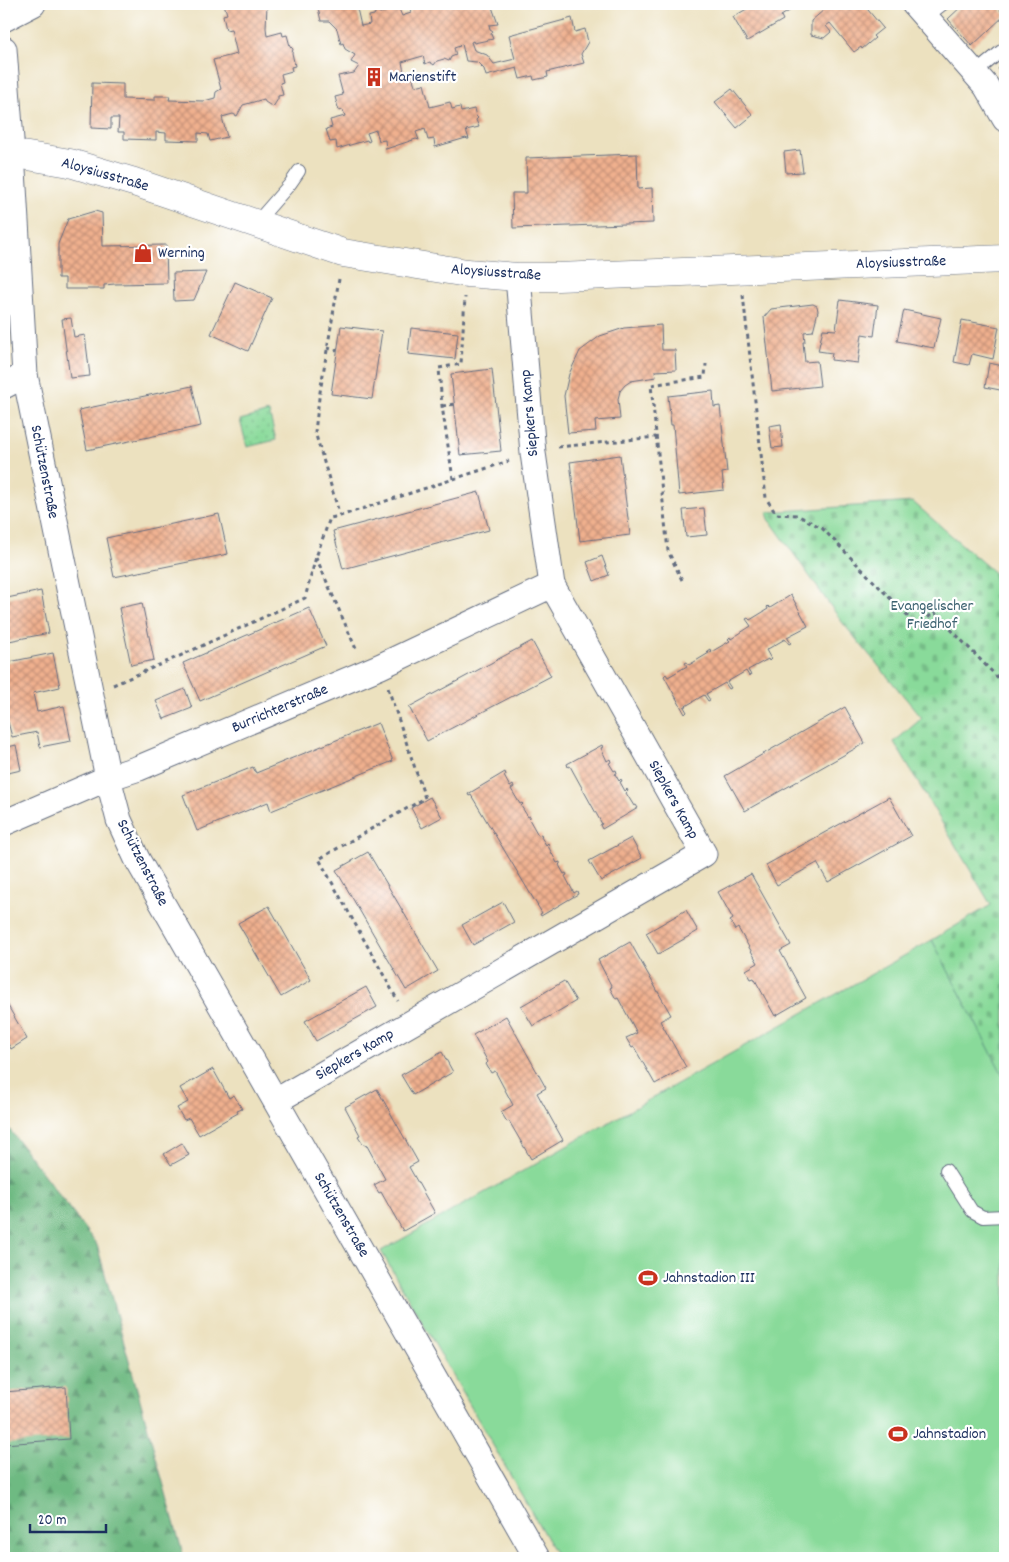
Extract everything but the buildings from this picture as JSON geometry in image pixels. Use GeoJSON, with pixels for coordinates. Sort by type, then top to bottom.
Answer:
{"type":"FeatureCollection","features":[{"type":"Feature","properties":{"kind":"street"},"geometry":{"type":"LineString","coordinates":[[4,19],[33,4]]}},
{"type":"Feature","properties":{"kind":"street"},"geometry":{"type":"LineString","coordinates":[[927,8],[986,86],[1005,119]]}},
{"type":"Feature","properties":{"kind":"street","name":"Schützenstraße"},"geometry":{"type":"LineString","coordinates":[[4,49],[14,380],[56,531],[108,778],[119,820],[137,858],[537,1558]]}},
{"type":"Feature","properties":{"kind":"street","name":"Aloysiusstraße"},"geometry":{"type":"LineString","coordinates":[[8,152],[70,164],[134,182],[343,253],[467,272],[518,277],[558,277],[1005,259]]}},
{"type":"Feature","properties":{"kind":"street","name":"Siepkers Kamp"},"geometry":{"type":"LineString","coordinates":[[276,1101],[704,854],[552,585],[533,453],[518,277]]}},
{"type":"Feature","properties":{"kind":"street","name":"Burrichterstraße"},"geometry":{"type":"LineString","coordinates":[[4,823],[108,778],[139,768],[373,670],[552,585]]}},
{"type":"Feature","properties":{"kind":"lane"},"geometry":{"type":"LineString","coordinates":[[975,73],[1005,48]]}},
{"type":"Feature","properties":{"kind":"lane"},"geometry":{"type":"LineString","coordinates":[[255,224],[299,171]]}},
{"type":"Feature","properties":{"kind":"lane"},"geometry":{"type":"LineString","coordinates":[[946,1170],[972,1211],[982,1217],[1005,1216]]}},
{"type":"Feature","properties":{"kind":"path"},"geometry":{"type":"LineString","coordinates":[[340,516],[314,432],[343,253]]}},
{"type":"Feature","properties":{"kind":"path"},"geometry":{"type":"LineString","coordinates":[[740,269],[766,498],[776,514],[797,515],[822,528],[918,627],[934,612],[1005,685]]}},
{"type":"Feature","properties":{"kind":"path"},"geometry":{"type":"LineString","coordinates":[[453,479],[442,406],[439,368],[461,364],[467,272]]}},
{"type":"Feature","properties":{"kind":"path"},"geometry":{"type":"LineString","coordinates":[[327,348],[337,350]]}},
{"type":"Feature","properties":{"kind":"path"},"geometry":{"type":"LineString","coordinates":[[682,580],[668,551],[651,385],[704,377],[706,364]]}},
{"type":"Feature","properties":{"kind":"path"},"geometry":{"type":"LineString","coordinates":[[442,406],[455,404]]}},
{"type":"Feature","properties":{"kind":"path"},"geometry":{"type":"LineString","coordinates":[[91,694],[182,655],[305,598],[316,557],[330,518],[546,448],[656,437]]}},
{"type":"Feature","properties":{"kind":"path"},"geometry":{"type":"LineString","coordinates":[[316,557],[373,670],[426,798],[319,859],[411,1023]]}},
{"type":"Feature","properties":{"kind":"green space"},"geometry":{"type":"Polygon","coordinates":[[[269,412],[276,440],[247,447],[240,420],[269,412]]]}},
{"type":"Feature","properties":{"kind":"green space","name":"Evangelischer Friedhof"},"geometry":{"type":"Polygon","coordinates":[[[913,502],[1005,582],[1005,1079],[932,940],[991,905],[894,742],[922,718],[842,622],[769,519],[767,512],[913,502]]]}},
{"type":"Feature","properties":{"kind":"green space","name":"Jahnstadion"},"geometry":{"type":"Polygon","coordinates":[[[932,940],[1005,1079],[1005,1558],[558,1558],[381,1251],[932,940]]]}},
{"type":"Feature","properties":{"kind":"green space"},"geometry":{"type":"Polygon","coordinates":[[[4,1122],[97,1245],[184,1558],[4,1558],[4,1122]]]}},
{"type":"Feature","properties":{"kind":"place","name":"Marienstift"},"geometry":{"type":"Point","coordinates":[374,77]}},
{"type":"Feature","properties":{"kind":"place","name":"Werning"},"geometry":{"type":"Point","coordinates":[143,253]}},
{"type":"Feature","properties":{"kind":"place","name":"Jahnstadion III"},"geometry":{"type":"Point","coordinates":[648,1278]}},
{"type":"Feature","properties":{"kind":"place","name":"Jahnstadion"},"geometry":{"type":"Point","coordinates":[898,1434]}}]}
